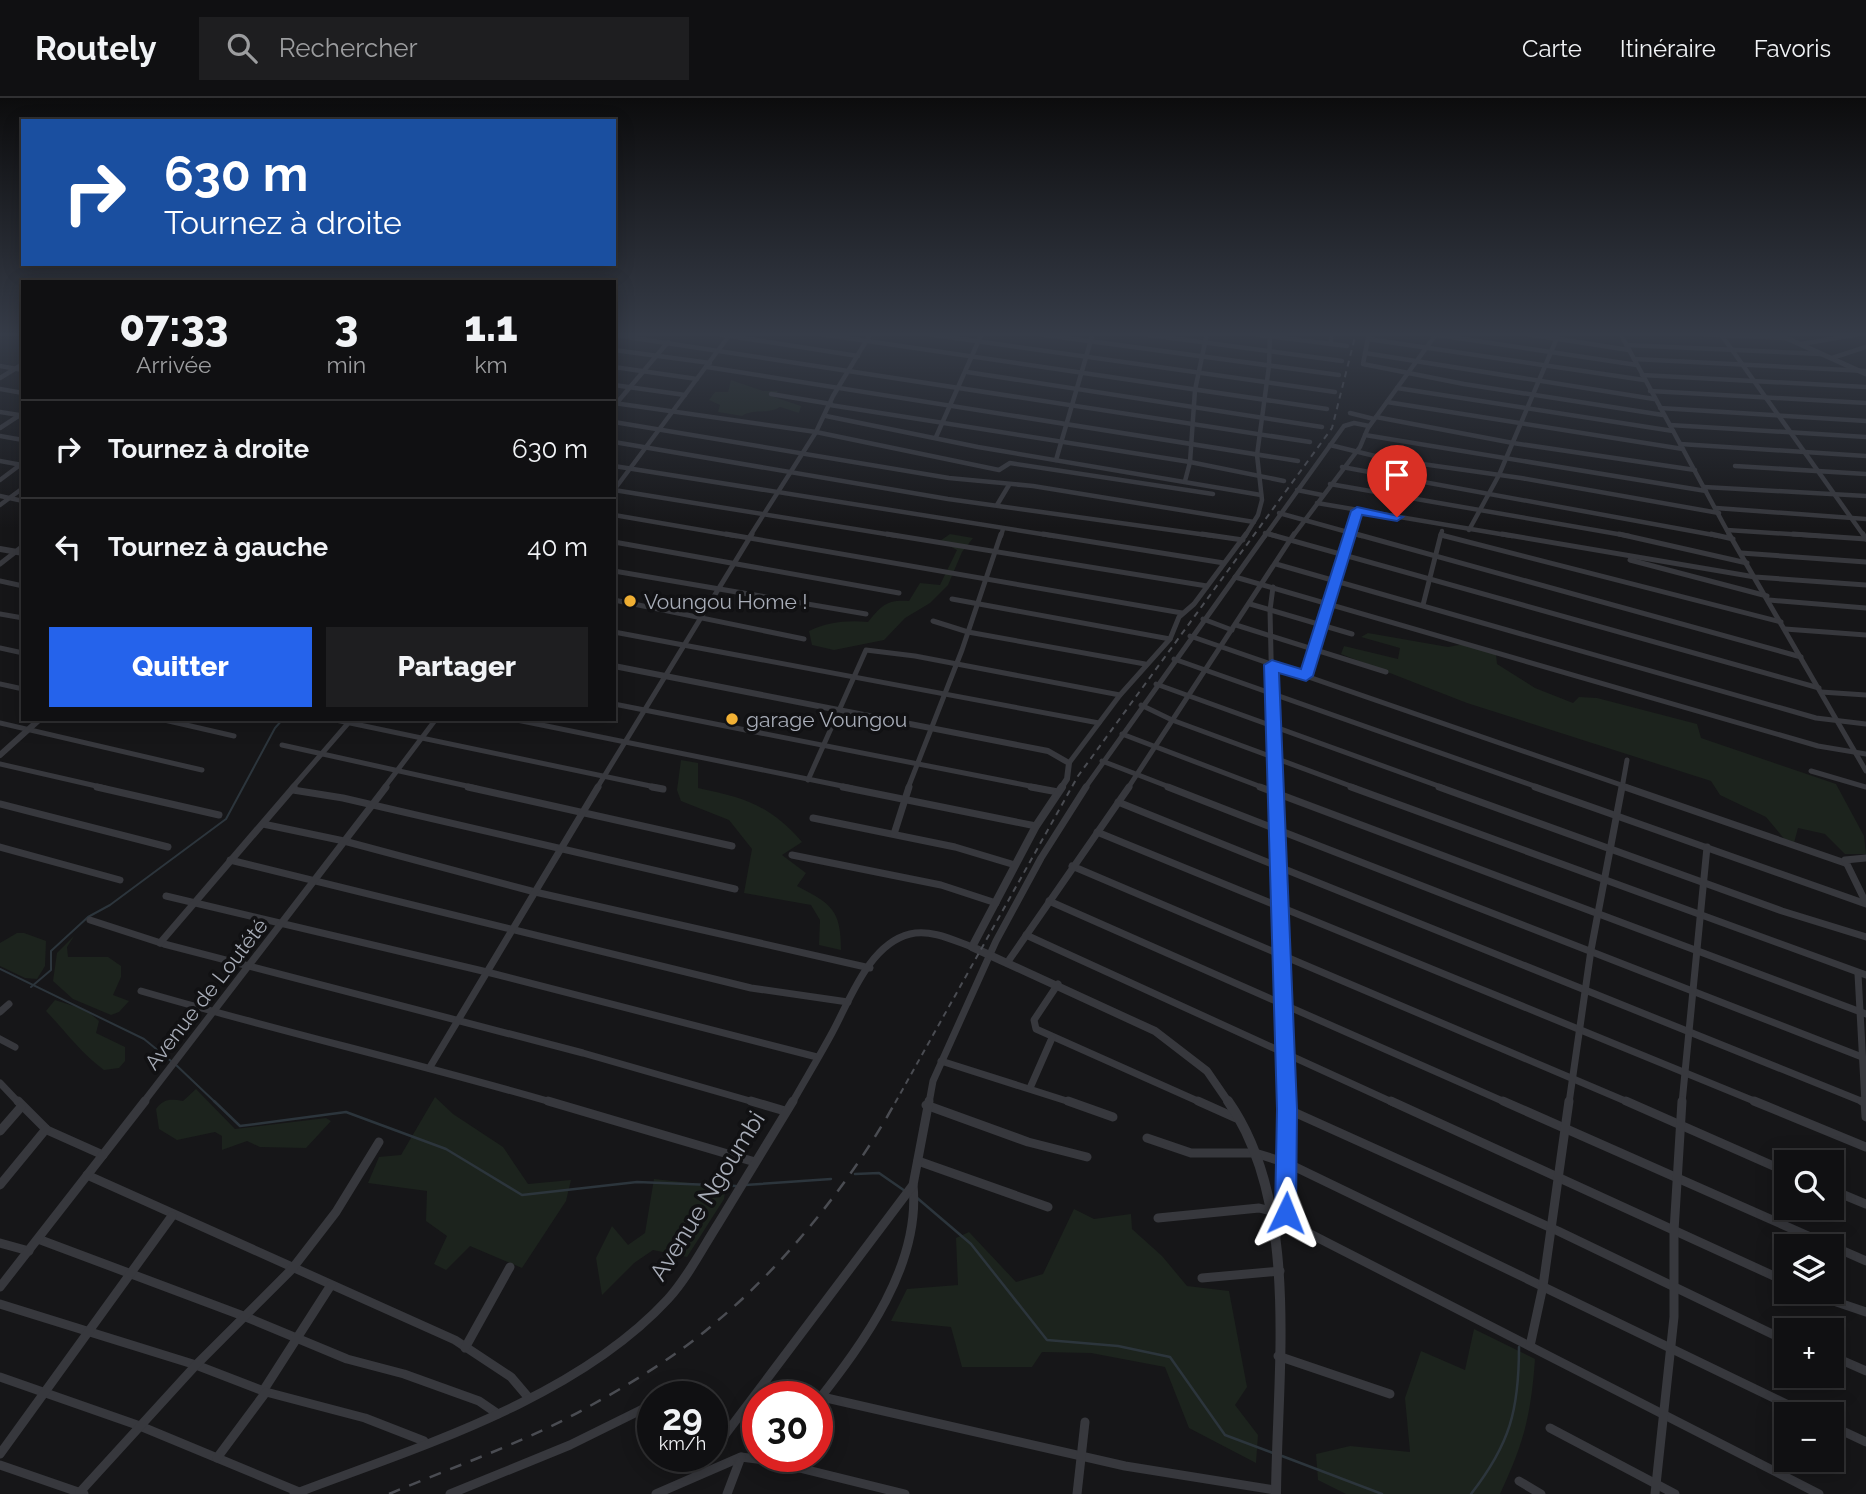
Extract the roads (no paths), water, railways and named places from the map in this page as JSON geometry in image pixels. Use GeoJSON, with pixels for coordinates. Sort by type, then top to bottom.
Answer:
{"type":"FeatureCollection","features":[{"type":"Feature","properties":{"kind":"street"},"geometry":{"type":"LineString","coordinates":[[616,487],[683,398]]}},
{"type":"Feature","properties":{"kind":"street"},"geometry":{"type":"LineString","coordinates":[[793,398],[1190,462],[1284,481]]}},
{"type":"Feature","properties":{"kind":"street"},"geometry":{"type":"LineString","coordinates":[[430,1067],[700,616],[826,416],[833,398]]}},
{"type":"Feature","properties":{"kind":"street"},"geometry":{"type":"LineString","coordinates":[[899,398],[1298,461]]}},
{"type":"Feature","properties":{"kind":"street"},"geometry":{"type":"LineString","coordinates":[[936,437],[954,398]]}},
{"type":"Feature","properties":{"kind":"street"},"geometry":{"type":"LineString","coordinates":[[1014,398],[1310,442]]}},
{"type":"Feature","properties":{"kind":"street"},"geometry":{"type":"LineString","coordinates":[[1056,460],[1072,398]]}},
{"type":"Feature","properties":{"kind":"street"},"geometry":{"type":"LineString","coordinates":[[1136,398],[1322,427]]}},
{"type":"Feature","properties":{"kind":"street"},"geometry":{"type":"LineString","coordinates":[[1185,481],[1190,462],[1195,398]]}},
{"type":"Feature","properties":{"kind":"street"},"geometry":{"type":"LineString","coordinates":[[1257,398],[1327,409]]}},
{"type":"Feature","properties":{"kind":"street"},"geometry":{"type":"LineString","coordinates":[[1007,963],[1155,747],[1291,539],[1355,452],[1369,426],[1390,398]]}},
{"type":"Feature","properties":{"kind":"street"},"geometry":{"type":"LineString","coordinates":[[1460,398],[1671,428],[1866,437]]}},
{"type":"Feature","properties":{"kind":"street"},"geometry":{"type":"LineString","coordinates":[[1469,530],[1499,475],[1531,398]]}},
{"type":"Feature","properties":{"kind":"street"},"geometry":{"type":"LineString","coordinates":[[1558,398],[1663,415]]}},
{"type":"Feature","properties":{"kind":"street"},"geometry":{"type":"LineString","coordinates":[[1649,398],[1654,399],[1660,408],[1866,771]]}},
{"type":"Feature","properties":{"kind":"street"},"geometry":{"type":"LineString","coordinates":[[1767,398],[1866,539]]}},
{"type":"Feature","properties":{"kind":"street"},"geometry":{"type":"LineString","coordinates":[[1770,398],[1866,403]]}},
{"type":"Feature","properties":{"kind":"street"},"geometry":{"type":"LineString","coordinates":[[832,1381],[863,1336],[902,1268],[917,1209],[913,1185],[926,1105],[996,903],[1036,826],[1067,779],[1069,763],[1145,664],[1170,639],[1182,612],[1207,586],[1254,522],[1260,508],[1257,455],[1264,399]]}},
{"type":"Feature","properties":{"kind":"street"},"geometry":{"type":"LineString","coordinates":[[1387,402],[1521,425],[1681,446],[1866,456]]}},
{"type":"Feature","properties":{"kind":"street"},"geometry":{"type":"LineString","coordinates":[[616,404],[816,432],[999,470],[1007,485],[998,505]]}},
{"type":"Feature","properties":{"kind":"street"},"geometry":{"type":"LineString","coordinates":[[1660,408],[1866,421]]}},
{"type":"Feature","properties":{"kind":"street"},"geometry":{"type":"LineString","coordinates":[[0,412],[21,415]]}},
{"type":"Feature","properties":{"kind":"street"},"geometry":{"type":"LineString","coordinates":[[1350,413],[1513,443],[1695,470]]}},
{"type":"Feature","properties":{"kind":"street"},"geometry":{"type":"LineString","coordinates":[[0,428],[21,416]]}},
{"type":"Feature","properties":{"kind":"street"},"geometry":{"type":"LineString","coordinates":[[826,416],[963,444],[1261,495]]}},
{"type":"Feature","properties":{"kind":"street"},"geometry":{"type":"LineString","coordinates":[[616,422],[802,451],[938,477],[1254,522]]}},
{"type":"Feature","properties":{"kind":"street"},"geometry":{"type":"LineString","coordinates":[[981,951],[1102,761],[1279,513],[1346,424],[1369,426]]}},
{"type":"Feature","properties":{"kind":"street"},"geometry":{"type":"LineString","coordinates":[[1365,435],[1705,489],[1866,496]]}},
{"type":"Feature","properties":{"kind":"street"},"geometry":{"type":"LineString","coordinates":[[0,436],[21,440]]}},
{"type":"Feature","properties":{"kind":"street"},"geometry":{"type":"LineString","coordinates":[[616,442],[998,505],[1243,540]]}},
{"type":"Feature","properties":{"kind":"street"},"geometry":{"type":"LineString","coordinates":[[956,460],[963,444]]}},
{"type":"Feature","properties":{"kind":"street"},"geometry":{"type":"LineString","coordinates":[[1330,445],[1355,452],[1718,511],[1866,519]]}},
{"type":"Feature","properties":{"kind":"street"},"geometry":{"type":"LineString","coordinates":[[0,461],[21,465]]}},
{"type":"Feature","properties":{"kind":"street"},"geometry":{"type":"LineString","coordinates":[[999,470],[1010,463],[1213,494]]}},
{"type":"Feature","properties":{"kind":"street"},"geometry":{"type":"LineString","coordinates":[[0,480],[21,466]]}},
{"type":"Feature","properties":{"kind":"street"},"geometry":{"type":"LineString","coordinates":[[616,466],[1224,563]]}},
{"type":"Feature","properties":{"kind":"street"},"geometry":{"type":"LineString","coordinates":[[1735,466],[1866,474]]}},
{"type":"Feature","properties":{"kind":"street"},"geometry":{"type":"LineString","coordinates":[[1342,467],[1733,539]]}},
{"type":"Feature","properties":{"kind":"street"},"geometry":{"type":"LineString","coordinates":[[1330,484],[1642,538],[1748,563]]}},
{"type":"Feature","properties":{"kind":"street"},"geometry":{"type":"LineString","coordinates":[[0,505],[21,490]]}},
{"type":"Feature","properties":{"kind":"street"},"geometry":{"type":"LineString","coordinates":[[616,490],[1207,586]]}},
{"type":"Feature","properties":{"kind":"street"},"geometry":{"type":"LineString","coordinates":[[1297,490],[1322,495]]}},
{"type":"Feature","properties":{"kind":"street"},"geometry":{"type":"LineString","coordinates":[[0,496],[21,501]]}},
{"type":"Feature","properties":{"kind":"street"},"geometry":{"type":"LineString","coordinates":[[1317,503],[1755,577],[1866,585]]}},
{"type":"Feature","properties":{"kind":"street"},"geometry":{"type":"LineString","coordinates":[[1306,676],[1312,649],[1357,511]]}},
{"type":"Feature","properties":{"kind":"street"},"geometry":{"type":"LineString","coordinates":[[1279,513],[1801,657]]}},
{"type":"Feature","properties":{"kind":"street"},"geometry":{"type":"LineString","coordinates":[[616,515],[1182,612]]}},
{"type":"Feature","properties":{"kind":"street"},"geometry":{"type":"LineString","coordinates":[[1423,605],[1443,525]]}},
{"type":"Feature","properties":{"kind":"street"},"geometry":{"type":"LineString","coordinates":[[894,834],[916,764],[957,664],[1003,529]]}},
{"type":"Feature","properties":{"kind":"street"},"geometry":{"type":"LineString","coordinates":[[1727,530],[1866,539]]}},
{"type":"Feature","properties":{"kind":"street"},"geometry":{"type":"LineString","coordinates":[[1265,533],[1820,690],[1866,695]]}},
{"type":"Feature","properties":{"kind":"street"},"geometry":{"type":"LineString","coordinates":[[1441,535],[1783,626],[1866,635]]}},
{"type":"Feature","properties":{"kind":"street"},"geometry":{"type":"LineString","coordinates":[[616,542],[899,593]]}},
{"type":"Feature","properties":{"kind":"street"},"geometry":{"type":"LineString","coordinates":[[0,549],[19,552]]}},
{"type":"Feature","properties":{"kind":"street"},"geometry":{"type":"LineString","coordinates":[[0,564],[19,552]]}},
{"type":"Feature","properties":{"kind":"street"},"geometry":{"type":"LineString","coordinates":[[1609,554],[1768,598],[1866,608]]}},
{"type":"Feature","properties":{"kind":"street"},"geometry":{"type":"LineString","coordinates":[[1741,554],[1866,562]]}},
{"type":"Feature","properties":{"kind":"street"},"geometry":{"type":"LineString","coordinates":[[1276,564],[1725,692],[1838,721],[1866,724]]}},
{"type":"Feature","properties":{"kind":"street"},"geometry":{"type":"LineString","coordinates":[[616,571],[866,614]]}},
{"type":"Feature","properties":{"kind":"street"},"geometry":{"type":"LineString","coordinates":[[1235,577],[1818,746],[1866,754]]}},
{"type":"Feature","properties":{"kind":"street"},"geometry":{"type":"LineString","coordinates":[[0,582],[21,586]]}},
{"type":"Feature","properties":{"kind":"street"},"geometry":{"type":"LineString","coordinates":[[1273,587],[1270,610],[1272,726],[1287,1109],[1285,1221],[1275,1238]]}},
{"type":"Feature","properties":{"kind":"street"},"geometry":{"type":"LineString","coordinates":[[952,599],[1170,639]]}},
{"type":"Feature","properties":{"kind":"street"},"geometry":{"type":"LineString","coordinates":[[616,600],[804,639]]}},
{"type":"Feature","properties":{"kind":"street"},"geometry":{"type":"LineString","coordinates":[[1250,604],[1352,634]]}},
{"type":"Feature","properties":{"kind":"street"},"geometry":{"type":"LineString","coordinates":[[0,614],[21,618]]}},
{"type":"Feature","properties":{"kind":"street"},"geometry":{"type":"LineString","coordinates":[[1203,619],[1386,672]]}},
{"type":"Feature","properties":{"kind":"street"},"geometry":{"type":"LineString","coordinates":[[933,621],[968,632],[1145,664]]}},
{"type":"Feature","properties":{"kind":"street"},"geometry":{"type":"LineString","coordinates":[[616,632],[1099,723]]}},
{"type":"Feature","properties":{"kind":"street"},"geometry":{"type":"LineString","coordinates":[[1190,636],[1847,861],[1866,858]]}},
{"type":"Feature","properties":{"kind":"street"},"geometry":{"type":"LineString","coordinates":[[0,648],[21,653]]}},
{"type":"Feature","properties":{"kind":"street"},"geometry":{"type":"LineString","coordinates":[[808,780],[864,652],[870,650],[1120,695]]}},
{"type":"Feature","properties":{"kind":"street"},"geometry":{"type":"LineString","coordinates":[[1174,659],[1866,903]]}},
{"type":"Feature","properties":{"kind":"street"},"geometry":{"type":"LineString","coordinates":[[616,666],[931,726],[1048,751],[1069,763]]}},
{"type":"Feature","properties":{"kind":"street"},"geometry":{"type":"LineString","coordinates":[[0,684],[21,689]]}},
{"type":"Feature","properties":{"kind":"street"},"geometry":{"type":"LineString","coordinates":[[1156,684],[1831,928],[1866,937]]}},
{"type":"Feature","properties":{"kind":"street"},"geometry":{"type":"LineString","coordinates":[[616,704],[1058,792]]}},
{"type":"Feature","properties":{"kind":"street"},"geometry":{"type":"LineString","coordinates":[[1141,705],[1172,720],[1275,759],[1862,974],[1862,1057],[1866,1117]]}},
{"type":"Feature","properties":{"kind":"street"},"geometry":{"type":"LineString","coordinates":[[0,755],[38,721]]}},
{"type":"Feature","properties":{"kind":"street"},"geometry":{"type":"LineString","coordinates":[[169,721],[234,736]]}},
{"type":"Feature","properties":{"kind":"street"},"geometry":{"type":"LineString","coordinates":[[160,943],[350,721]]}},
{"type":"Feature","properties":{"kind":"street"},"geometry":{"type":"LineString","coordinates":[[355,721],[663,789]]}},
{"type":"Feature","properties":{"kind":"street","name":"Avenue de Loutété"},"geometry":{"type":"LineString","coordinates":[[0,1287],[250,966],[434,721]]}},
{"type":"Feature","properties":{"kind":"street"},"geometry":{"type":"LineString","coordinates":[[522,721],[1036,826]]}},
{"type":"Feature","properties":{"kind":"street"},"geometry":{"type":"LineString","coordinates":[[0,723],[202,770]]}},
{"type":"Feature","properties":{"kind":"street"},"geometry":{"type":"LineString","coordinates":[[1122,734],[1598,916],[1863,1013]]}},
{"type":"Feature","properties":{"kind":"street"},"geometry":{"type":"LineString","coordinates":[[282,745],[582,813],[676,831],[732,846]]}},
{"type":"Feature","properties":{"kind":"street"},"geometry":{"type":"LineString","coordinates":[[1530,1346],[1543,1286],[1591,950],[1627,760]]}},
{"type":"Feature","properties":{"kind":"street"},"geometry":{"type":"LineString","coordinates":[[1102,761],[1862,1057]]}},
{"type":"Feature","properties":{"kind":"street"},"geometry":{"type":"LineString","coordinates":[[0,764],[219,815]]}},
{"type":"Feature","properties":{"kind":"street"},"geometry":{"type":"LineString","coordinates":[[1811,771],[1866,787]]}},
{"type":"Feature","properties":{"kind":"street"},"geometry":{"type":"LineString","coordinates":[[293,790],[372,805],[735,889]]}},
{"type":"Feature","properties":{"kind":"street"},"geometry":{"type":"LineString","coordinates":[[1118,802],[1866,1103]]}},
{"type":"Feature","properties":{"kind":"street"},"geometry":{"type":"LineString","coordinates":[[0,804],[168,846]]}},
{"type":"Feature","properties":{"kind":"street"},"geometry":{"type":"LineString","coordinates":[[813,818],[894,834],[1015,865]]}},
{"type":"Feature","properties":{"kind":"street"},"geometry":{"type":"LineString","coordinates":[[263,824],[344,841],[535,892],[870,968]]}},
{"type":"Feature","properties":{"kind":"street"},"geometry":{"type":"LineString","coordinates":[[1097,832],[1685,1076],[1866,1147]]}},
{"type":"Feature","properties":{"kind":"street"},"geometry":{"type":"LineString","coordinates":[[0,847],[120,880]]}},
{"type":"Feature","properties":{"kind":"street"},"geometry":{"type":"LineString","coordinates":[[1656,1489],[1674,1287],[1680,1124],[1707,847]]}},
{"type":"Feature","properties":{"kind":"street"},"geometry":{"type":"LineString","coordinates":[[792,855],[941,885],[996,903]]}},
{"type":"Feature","properties":{"kind":"street"},"geometry":{"type":"LineString","coordinates":[[230,860],[313,883],[751,988],[848,1002]]}},
{"type":"Feature","properties":{"kind":"street"},"geometry":{"type":"LineString","coordinates":[[1847,861],[1866,903]]}},
{"type":"Feature","properties":{"kind":"street"},"geometry":{"type":"LineString","coordinates":[[1072,866],[1774,1166]]}},
{"type":"Feature","properties":{"kind":"street"},"geometry":{"type":"LineString","coordinates":[[166,896],[197,901],[487,972],[817,1058]]}},
{"type":"Feature","properties":{"kind":"street"},"geometry":{"type":"LineString","coordinates":[[1049,901],[1804,1234]]}},
{"type":"Feature","properties":{"kind":"street"},"geometry":{"type":"LineString","coordinates":[[90,920],[160,943],[458,1020],[785,1111]]}},
{"type":"Feature","properties":{"kind":"street","name":"Avenue Ngoumbi"},"geometry":{"type":"LineString","coordinates":[[297,1493],[498,1414],[574,1371],[660,1307],[682,1281],[848,1002],[888,945],[912,933],[927,932],[981,951]]}},
{"type":"Feature","properties":{"kind":"street"},"geometry":{"type":"LineString","coordinates":[[1026,935],[1774,1276]]}},
{"type":"Feature","properties":{"kind":"street"},"geometry":{"type":"LineString","coordinates":[[833,1402],[1138,1469],[1275,1492],[1280,1271],[1271,1212],[1255,1153],[1238,1119],[1212,1080],[1157,1032],[1058,984],[981,951]]}},
{"type":"Feature","properties":{"kind":"street"},"geometry":{"type":"LineString","coordinates":[[1058,984],[1033,1025],[1052,1038],[1238,1119]]}},
{"type":"Feature","properties":{"kind":"street"},"geometry":{"type":"LineString","coordinates":[[141,991],[430,1067],[755,1162]]}},
{"type":"Feature","properties":{"kind":"street"},"geometry":{"type":"LineString","coordinates":[[0,1012],[9,1004]]}},
{"type":"Feature","properties":{"kind":"street"},"geometry":{"type":"LineString","coordinates":[[1030,1088],[1052,1038]]}},
{"type":"Feature","properties":{"kind":"street"},"geometry":{"type":"LineString","coordinates":[[0,1039],[15,1047]]}},
{"type":"Feature","properties":{"kind":"street"},"geometry":{"type":"LineString","coordinates":[[941,1061],[1113,1117]]}},
{"type":"Feature","properties":{"kind":"street"},"geometry":{"type":"LineString","coordinates":[[0,1083],[16,1096],[21,1107],[46,1129],[103,1155]]}},
{"type":"Feature","properties":{"kind":"street"},"geometry":{"type":"LineString","coordinates":[[926,1105],[1028,1142],[1087,1157]]}},
{"type":"Feature","properties":{"kind":"street"},"geometry":{"type":"LineString","coordinates":[[0,1131],[21,1107]]}},
{"type":"Feature","properties":{"kind":"street"},"geometry":{"type":"LineString","coordinates":[[1287,1109],[1550,1228],[1774,1335]]}},
{"type":"Feature","properties":{"kind":"street"},"geometry":{"type":"LineString","coordinates":[[0,1185],[46,1129]]}},
{"type":"Feature","properties":{"kind":"street"},"geometry":{"type":"LineString","coordinates":[[1147,1138],[1191,1153],[1255,1153],[1287,1163],[1782,1402]]}},
{"type":"Feature","properties":{"kind":"street"},"geometry":{"type":"LineString","coordinates":[[0,1465],[82,1493],[197,1365],[292,1269],[336,1212],[379,1142]]}},
{"type":"Feature","properties":{"kind":"street"},"geometry":{"type":"LineString","coordinates":[[918,1161],[1048,1207]]}},
{"type":"Feature","properties":{"kind":"street"},"geometry":{"type":"LineString","coordinates":[[88,1175],[172,1216],[407,1316],[519,1382],[528,1397]]}},
{"type":"Feature","properties":{"kind":"street"},"geometry":{"type":"LineString","coordinates":[[728,1431],[913,1185]]}},
{"type":"Feature","properties":{"kind":"street"},"geometry":{"type":"LineString","coordinates":[[1844,1195],[1866,1204]]}},
{"type":"Feature","properties":{"kind":"street"},"geometry":{"type":"LineString","coordinates":[[1158,1217],[1259,1208],[1271,1212]]}},
{"type":"Feature","properties":{"kind":"street"},"geometry":{"type":"LineString","coordinates":[[0,1454],[172,1216]]}},
{"type":"Feature","properties":{"kind":"street"},"geometry":{"type":"LineString","coordinates":[[1285,1221],[1819,1494]]}},
{"type":"Feature","properties":{"kind":"street"},"geometry":{"type":"LineString","coordinates":[[38,1238],[129,1275],[246,1317],[347,1359],[404,1374],[479,1401],[498,1414]]}},
{"type":"Feature","properties":{"kind":"street"},"geometry":{"type":"LineString","coordinates":[[0,1243],[29,1251]]}},
{"type":"Feature","properties":{"kind":"street"},"geometry":{"type":"LineString","coordinates":[[1844,1251],[1866,1261]]}},
{"type":"Feature","properties":{"kind":"street"},"geometry":{"type":"LineString","coordinates":[[465,1348],[510,1267]]}},
{"type":"Feature","properties":{"kind":"street"},"geometry":{"type":"LineString","coordinates":[[1202,1278],[1280,1271]]}},
{"type":"Feature","properties":{"kind":"street"},"geometry":{"type":"LineString","coordinates":[[217,1458],[264,1392],[331,1284]]}},
{"type":"Feature","properties":{"kind":"street"},"geometry":{"type":"LineString","coordinates":[[0,1304],[197,1365],[264,1392],[365,1419],[424,1441]]}},
{"type":"Feature","properties":{"kind":"street"},"geometry":{"type":"LineString","coordinates":[[1842,1304],[1866,1312]]}},
{"type":"Feature","properties":{"kind":"street"},"geometry":{"type":"LineString","coordinates":[[1276,1355],[1390,1394]]}},
{"type":"Feature","properties":{"kind":"street"},"geometry":{"type":"LineString","coordinates":[[1844,1361],[1866,1371]]}},
{"type":"Feature","properties":{"kind":"street"},"geometry":{"type":"LineString","coordinates":[[0,1377],[140,1426],[297,1493]]}},
{"type":"Feature","properties":{"kind":"street"},"geometry":{"type":"LineString","coordinates":[[450,1494],[570,1445],[637,1412]]}},
{"type":"Feature","properties":{"kind":"street"},"geometry":{"type":"LineString","coordinates":[[1077,1494],[1085,1422]]}},
{"type":"Feature","properties":{"kind":"street"},"geometry":{"type":"LineString","coordinates":[[1550,1428],[1656,1489],[1675,1494]]}},
{"type":"Feature","properties":{"kind":"street"},"geometry":{"type":"LineString","coordinates":[[1844,1432],[1866,1442]]}},
{"type":"Feature","properties":{"kind":"street"},"geometry":{"type":"LineString","coordinates":[[656,1494],[741,1457]]}},
{"type":"Feature","properties":{"kind":"street"},"geometry":{"type":"LineString","coordinates":[[727,1494],[741,1457]]}},
{"type":"Feature","properties":{"kind":"street"},"geometry":{"type":"LineString","coordinates":[[695,1476],[698,1472]]}},
{"type":"Feature","properties":{"kind":"street"},"geometry":{"type":"LineString","coordinates":[[814,1472],[870,1491],[905,1494]]}},
{"type":"Feature","properties":{"kind":"street"},"geometry":{"type":"LineString","coordinates":[[1519,1481],[1541,1494]]}},
{"type":"Feature","properties":{"kind":"waterway"},"geometry":{"type":"LineString","coordinates":[[33,985],[51,970],[51,951],[88,917],[110,905],[226,819],[281,721]]}},
{"type":"Feature","properties":{"kind":"waterway"},"geometry":{"type":"LineString","coordinates":[[0,969],[33,985]]}},
{"type":"Feature","properties":{"kind":"waterway"},"geometry":{"type":"LineString","coordinates":[[33,985],[144,1039],[171,1061]]}},
{"type":"Feature","properties":{"kind":"waterway"},"geometry":{"type":"LineString","coordinates":[[175,1064],[216,1103]]}},
{"type":"Feature","properties":{"kind":"waterway"},"geometry":{"type":"LineString","coordinates":[[214,1101],[240,1126],[346,1112],[446,1149],[522,1195],[637,1182],[736,1186]]}},
{"type":"Feature","properties":{"kind":"waterway"},"geometry":{"type":"LineString","coordinates":[[855,1174],[879,1173],[905,1191]]}},
{"type":"Feature","properties":{"kind":"waterway"},"geometry":{"type":"LineString","coordinates":[[745,1185],[831,1179]]}},
{"type":"Feature","properties":{"kind":"waterway"},"geometry":{"type":"LineString","coordinates":[[916,1197],[971,1244],[1047,1340],[1118,1346],[1170,1357],[1225,1435],[1273,1453]]}},
{"type":"Feature","properties":{"kind":"waterway"},"geometry":{"type":"LineString","coordinates":[[1471,1494],[1495,1459],[1510,1425],[1517,1390],[1519,1347]]}},
{"type":"Feature","properties":{"kind":"waterway"},"geometry":{"type":"LineString","coordinates":[[1282,1456],[1382,1494]]}},
{"type":"Feature","properties":{"kind":"railway"},"geometry":{"type":"LineString","coordinates":[[895,1103],[1078,776],[1332,428],[1340,398]]}},
{"type":"Feature","properties":{"kind":"railway"},"geometry":{"type":"LineString","coordinates":[[389,1494],[564,1420],[638,1378],[701,1334],[742,1300],[792,1248],[839,1190],[896,1101]]}},
{"type":"Feature","properties":{"kind":"place","name":"Voungou Home !"},"geometry":{"type":"Point","coordinates":[630,601]}},
{"type":"Feature","properties":{"kind":"place","name":"garage Voungou"},"geometry":{"type":"Point","coordinates":[732,719]}}]}
